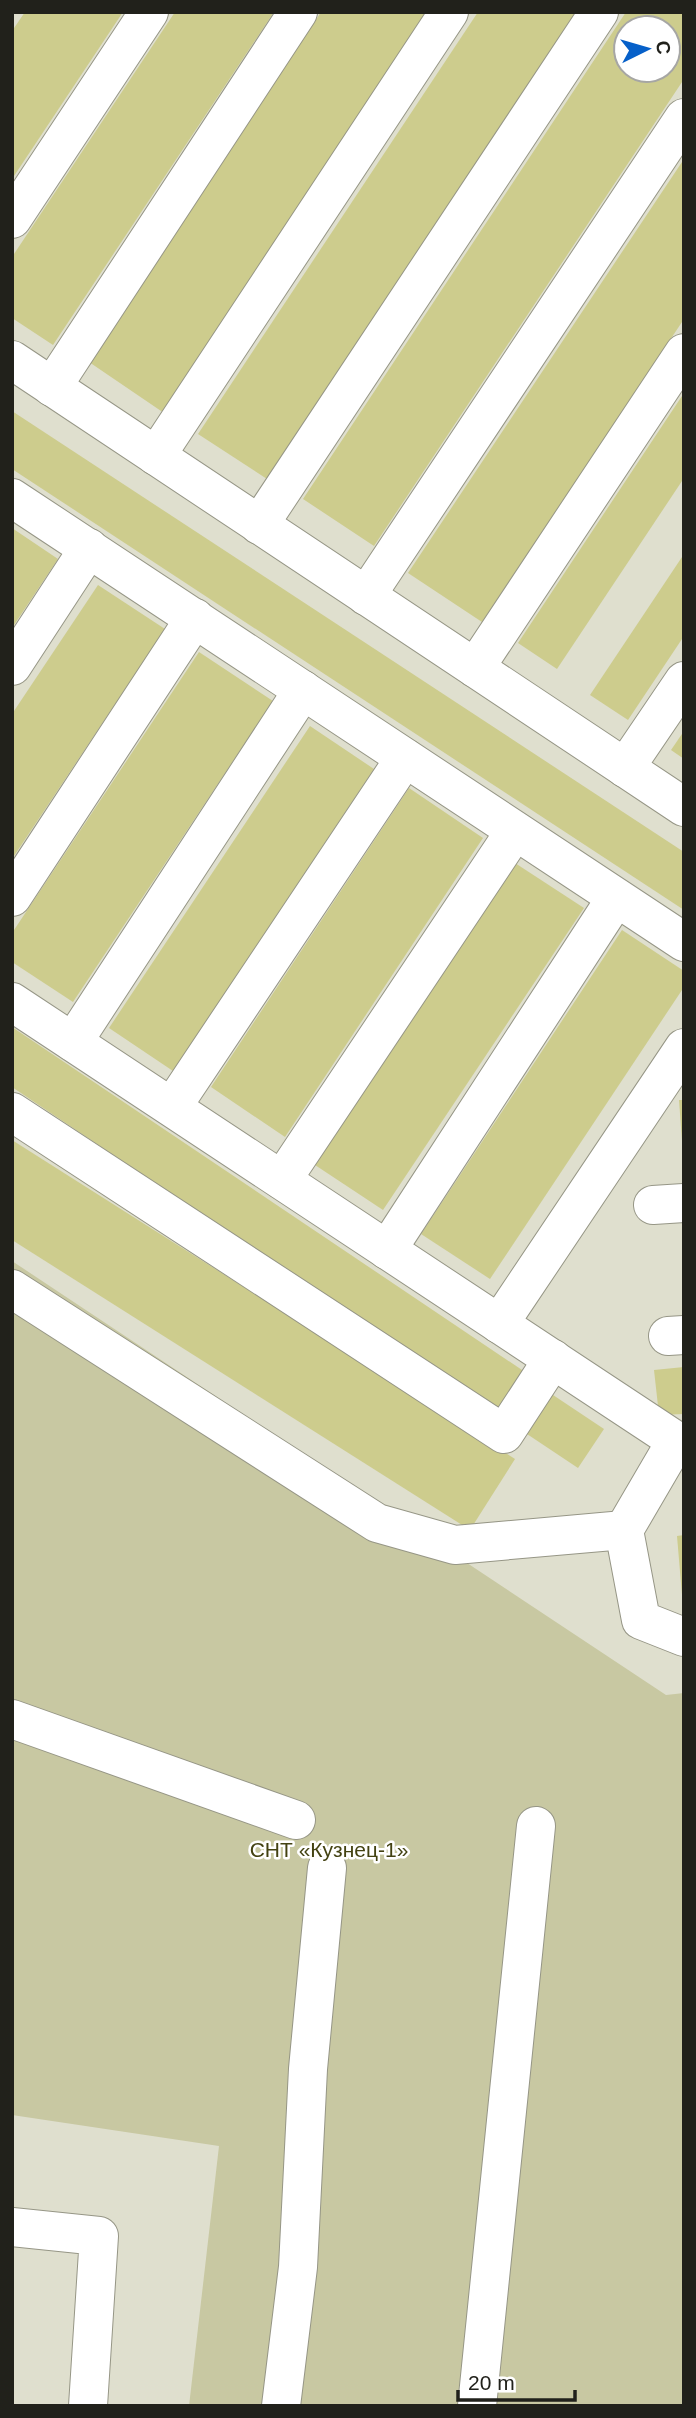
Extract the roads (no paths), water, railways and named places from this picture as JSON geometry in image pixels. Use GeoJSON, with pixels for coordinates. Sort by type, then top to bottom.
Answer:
{"type":"FeatureCollection","features":[{"type":"Feature","properties":{"kind":"street"},"geometry":{"type":"LineString","coordinates":[[12,219],[149,12]]}},
{"type":"Feature","properties":{"kind":"street"},"geometry":{"type":"LineString","coordinates":[[52,387],[298,12]]}},
{"type":"Feature","properties":{"kind":"street"},"geometry":{"type":"LineString","coordinates":[[156,456],[449,12]]}},
{"type":"Feature","properties":{"kind":"street"},"geometry":{"type":"LineString","coordinates":[[259,525],[599,12]]}},
{"type":"Feature","properties":{"kind":"street"},"geometry":{"type":"LineString","coordinates":[[366,596],[684,118]]}},
{"type":"Feature","properties":{"kind":"street"},"geometry":{"type":"LineString","coordinates":[[475,668],[684,353]]}},
{"type":"Feature","properties":{"kind":"street"},"geometry":{"type":"LineString","coordinates":[[12,360],[684,807]]}},
{"type":"Feature","properties":{"kind":"street"},"geometry":{"type":"LineString","coordinates":[[12,498],[684,942]]}},
{"type":"Feature","properties":{"kind":"street"},"geometry":{"type":"LineString","coordinates":[[12,666],[89,548]]}},
{"type":"Feature","properties":{"kind":"street"},"geometry":{"type":"LineString","coordinates":[[12,897],[195,618]]}},
{"type":"Feature","properties":{"kind":"street"},"geometry":{"type":"LineString","coordinates":[[625,768],[684,681]]}},
{"type":"Feature","properties":{"kind":"street"},"geometry":{"type":"LineString","coordinates":[[73,1042],[303,690]]}},
{"type":"Feature","properties":{"kind":"street"},"geometry":{"type":"LineString","coordinates":[[172,1107],[405,758]]}},
{"type":"Feature","properties":{"kind":"street"},"geometry":{"type":"LineString","coordinates":[[282,1180],[515,831]]}},
{"type":"Feature","properties":{"kind":"street"},"geometry":{"type":"LineString","coordinates":[[387,1250],[616,898]]}},
{"type":"Feature","properties":{"kind":"street"},"geometry":{"type":"LineString","coordinates":[[12,1002],[680,1443],[624,1530],[641,1619],[684,1637]]}},
{"type":"Feature","properties":{"kind":"street"},"geometry":{"type":"LineString","coordinates":[[499,1324],[684,1048]]}},
{"type":"Feature","properties":{"kind":"street"},"geometry":{"type":"LineString","coordinates":[[12,1112],[504,1434],[553,1359]]}},
{"type":"Feature","properties":{"kind":"street"},"geometry":{"type":"LineString","coordinates":[[12,1289],[377,1523],[455,1545],[624,1530]]}},
{"type":"Feature","properties":{"kind":"street"},"geometry":{"type":"LineString","coordinates":[[12,1719],[296,1820]]}},
{"type":"Feature","properties":{"kind":"street"},"geometry":{"type":"LineString","coordinates":[[477,2406],[536,1826]]}},
{"type":"Feature","properties":{"kind":"street"},"geometry":{"type":"LineString","coordinates":[[281,2406],[298,2267],[308,2069],[327,1868]]}},
{"type":"Feature","properties":{"kind":"street"},"geometry":{"type":"LineString","coordinates":[[12,2227],[99,2236],[88,2406]]}},
{"type":"Feature","properties":{"kind":"park label","name":"СНТ «Кузнец-1»"},"geometry":{"type":"Point","coordinates":[329,1850]}}]}
